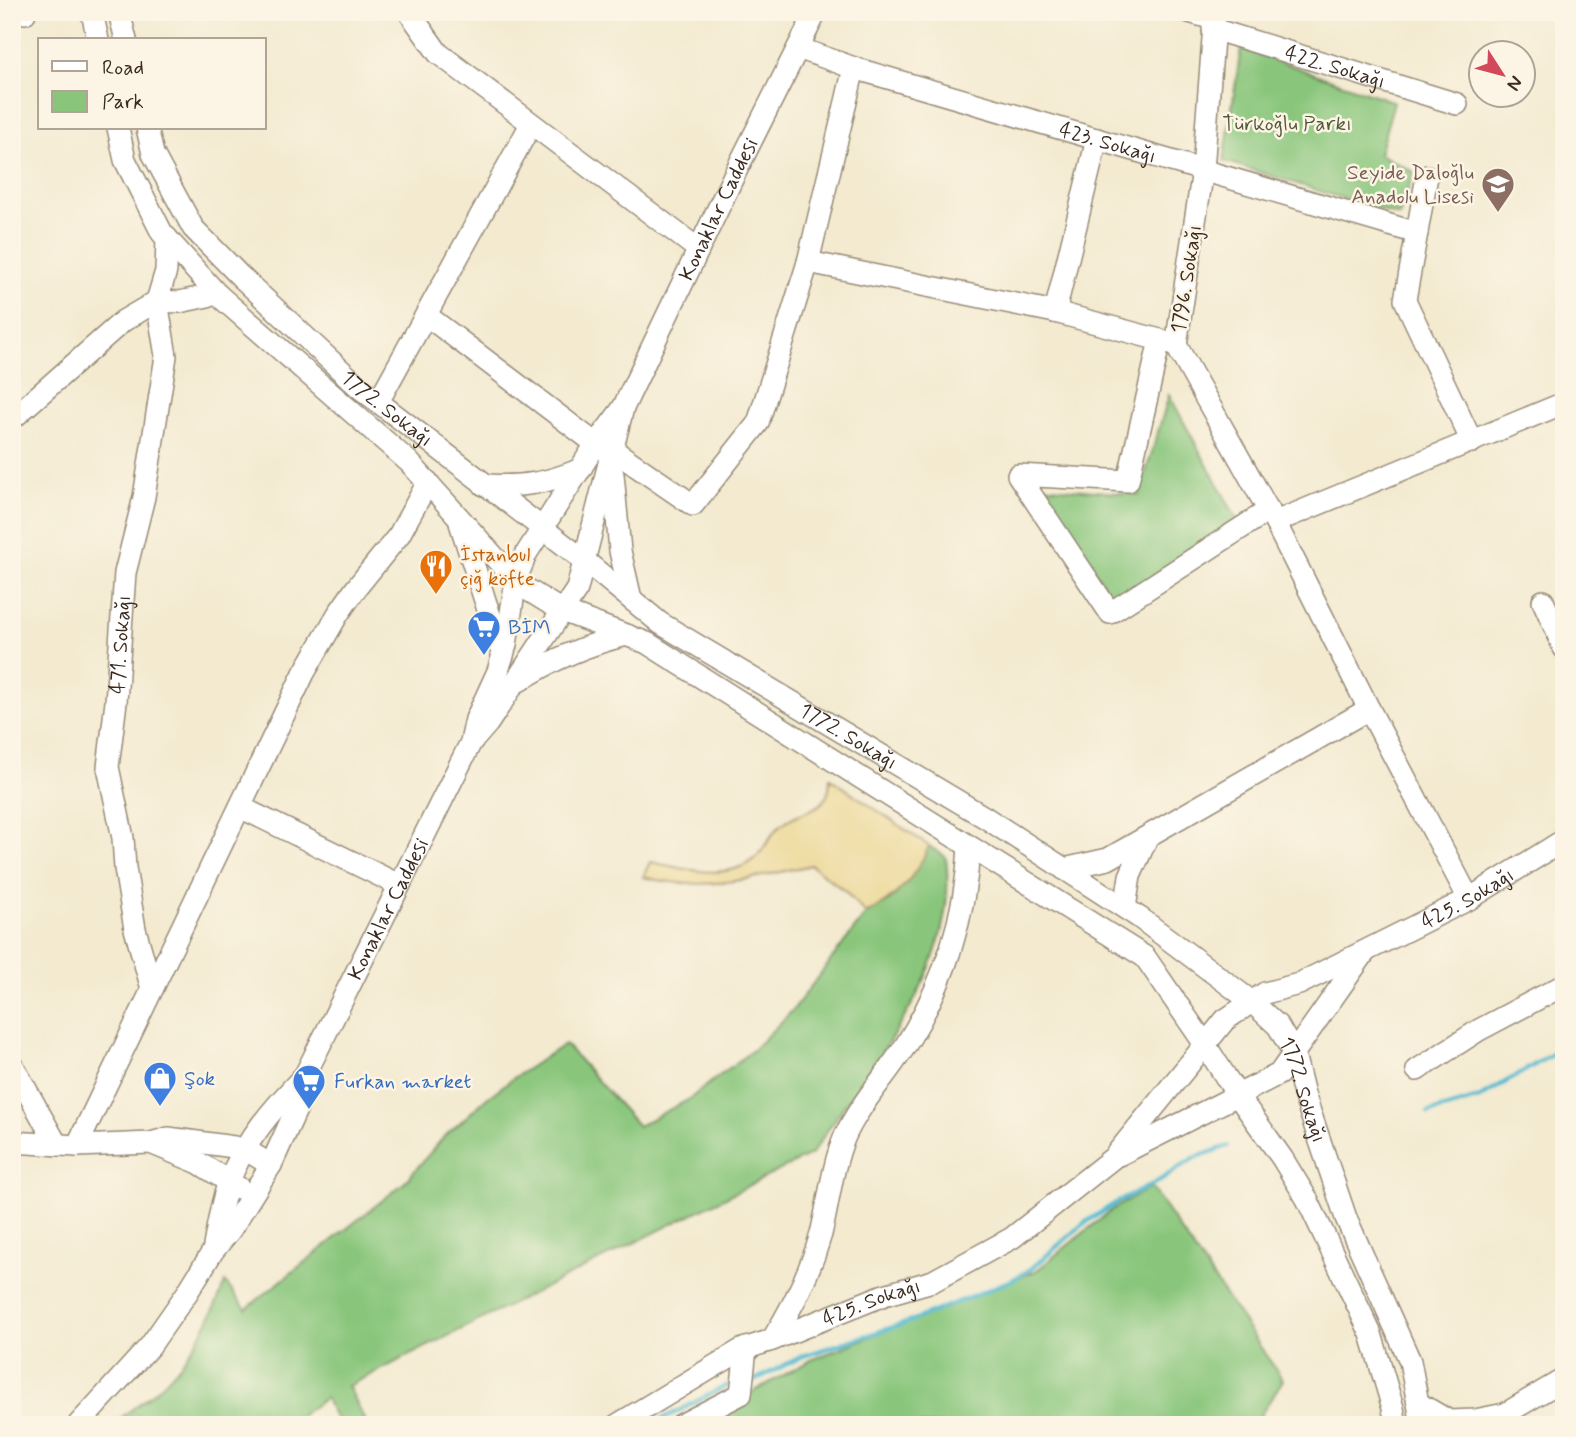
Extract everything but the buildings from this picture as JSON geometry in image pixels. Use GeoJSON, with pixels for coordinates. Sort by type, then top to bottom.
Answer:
{"type":"FeatureCollection","features":[{"type":"Feature","properties":{"kind":"street"},"geometry":{"type":"LineString","coordinates":[[92,12],[98,38]]}},
{"type":"Feature","properties":{"kind":"street"},"geometry":{"type":"LineString","coordinates":[[119,12],[126,38]]}},
{"type":"Feature","properties":{"kind":"street","name":"Konaklar Caddesi"},"geometry":{"type":"LineString","coordinates":[[471,742],[515,685],[577,589],[607,452],[623,408],[698,248],[816,12]]}},
{"type":"Feature","properties":{"kind":"street","name":"422. Sokağı"},"geometry":{"type":"LineString","coordinates":[[1189,12],[1457,104]]}},
{"type":"Feature","properties":{"kind":"street"},"geometry":{"type":"LineString","coordinates":[[417,17],[438,53],[698,248]]}},
{"type":"Feature","properties":{"kind":"street","name":"1796. Sokağı"},"geometry":{"type":"LineString","coordinates":[[1214,20],[1203,170],[1168,343],[1272,516],[1469,899]]}},
{"type":"Feature","properties":{"kind":"street","name":"423. Sokağı"},"geometry":{"type":"LineString","coordinates":[[798,48],[854,68],[1417,233]]}},
{"type":"Feature","properties":{"kind":"street"},"geometry":{"type":"LineString","coordinates":[[426,314],[607,452],[693,505],[758,424],[808,262],[854,68]]}},
{"type":"Feature","properties":{"kind":"street"},"geometry":{"type":"LineString","coordinates":[[378,402],[531,124]]}},
{"type":"Feature","properties":{"kind":"street","name":"1772. Sokağı"},"geometry":{"type":"LineString","coordinates":[[118,130],[125,160],[162,233],[217,294],[409,462],[516,580],[562,611],[647,643],[1145,957],[1307,1199],[1371,1334],[1396,1425]]}},
{"type":"Feature","properties":{"kind":"street","name":"1772. Sokağı"},"geometry":{"type":"LineString","coordinates":[[147,130],[153,154],[193,228],[240,276],[360,388],[585,561],[660,623],[986,818],[1125,908],[1252,1002],[1278,1026],[1294,1055],[1304,1094],[1346,1218],[1410,1361],[1422,1425]]}},
{"type":"Feature","properties":{"kind":"street"},"geometry":{"type":"LineString","coordinates":[[1055,312],[1097,139]]}},
{"type":"Feature","properties":{"kind":"street"},"geometry":{"type":"LineString","coordinates":[[1427,176],[1405,300],[1472,442]]}},
{"type":"Feature","properties":{"kind":"street"},"geometry":{"type":"LineString","coordinates":[[157,301],[166,271],[167,238]]}},
{"type":"Feature","properties":{"kind":"street"},"geometry":{"type":"LineString","coordinates":[[808,262],[1055,312],[1168,343],[1128,481],[1018,475],[1110,613],[1272,516],[1472,442],[1564,403]]}},
{"type":"Feature","properties":{"kind":"street"},"geometry":{"type":"LineString","coordinates":[[12,419],[110,331],[157,301],[179,302],[217,294]]}},
{"type":"Feature","properties":{"kind":"street","name":"471. Sokağı"},"geometry":{"type":"LineString","coordinates":[[152,989],[131,909],[123,838],[108,767],[116,702],[125,573],[144,497],[166,356],[157,301]]}},
{"type":"Feature","properties":{"kind":"street"},"geometry":{"type":"LineString","coordinates":[[607,452],[615,478],[620,551],[631,599]]}},
{"type":"Feature","properties":{"kind":"street","name":"Konaklar Caddesi"},"geometry":{"type":"LineString","coordinates":[[78,1425],[150,1346],[213,1251],[231,1229],[271,1164],[300,1101],[305,1075],[471,742],[476,719],[503,657],[516,580],[526,554],[580,469],[607,452]]}},
{"type":"Feature","properties":{"kind":"street"},"geometry":{"type":"LineString","coordinates":[[484,485],[517,487],[538,484],[580,469]]}},
{"type":"Feature","properties":{"kind":"street"},"geometry":{"type":"LineString","coordinates":[[67,1145],[152,989],[320,643],[357,587],[399,535],[428,482]]}},
{"type":"Feature","properties":{"kind":"street"},"geometry":{"type":"LineString","coordinates":[[457,514],[503,657]]}},
{"type":"Feature","properties":{"kind":"street"},"geometry":{"type":"LineString","coordinates":[[1543,601],[1564,648]]}},
{"type":"Feature","properties":{"kind":"street"},"geometry":{"type":"LineString","coordinates":[[515,685],[574,651],[598,641],[628,635]]}},
{"type":"Feature","properties":{"kind":"street"},"geometry":{"type":"LineString","coordinates":[[1065,869],[1108,859],[1369,709]]}},
{"type":"Feature","properties":{"kind":"street"},"geometry":{"type":"LineString","coordinates":[[240,807],[400,885]]}},
{"type":"Feature","properties":{"kind":"street"},"geometry":{"type":"LineString","coordinates":[[1125,908],[1130,876],[1147,838]]}},
{"type":"Feature","properties":{"kind":"street","name":"425. Sokağı"},"geometry":{"type":"LineString","coordinates":[[1112,1158],[1224,1020],[1265,993],[1299,984],[1469,899],[1564,840]]}},
{"type":"Feature","properties":{"kind":"street"},"geometry":{"type":"LineString","coordinates":[[772,1340],[799,1294],[814,1255],[835,1165],[845,1137],[907,1043],[943,972],[968,878],[969,847]]}},
{"type":"Feature","properties":{"kind":"street","name":"425. Sokağı"},"geometry":{"type":"LineString","coordinates":[[617,1425],[746,1348],[884,1295],[933,1281],[975,1259],[1012,1238],[1112,1158],[1279,1074],[1368,948]]}},
{"type":"Feature","properties":{"kind":"street"},"geometry":{"type":"LineString","coordinates":[[1417,1070],[1479,1030],[1564,985]]}},
{"type":"Feature","properties":{"kind":"street"},"geometry":{"type":"LineString","coordinates":[[12,1065],[67,1145]]}},
{"type":"Feature","properties":{"kind":"street","name":"Konaklar Caddesi"},"geometry":{"type":"LineString","coordinates":[[213,1251],[228,1182],[246,1150],[285,1096],[305,1075]]}},
{"type":"Feature","properties":{"kind":"street"},"geometry":{"type":"LineString","coordinates":[[12,1142],[67,1145],[151,1143],[168,1138],[222,1144],[246,1150],[271,1164]]}},
{"type":"Feature","properties":{"kind":"street"},"geometry":{"type":"LineString","coordinates":[[151,1143],[199,1163],[252,1196]]}},
{"type":"Feature","properties":{"kind":"street"},"geometry":{"type":"LineString","coordinates":[[700,1425],[741,1394],[746,1348]]}},
{"type":"Feature","properties":{"kind":"street"},"geometry":{"type":"LineString","coordinates":[[1418,1403],[1449,1421],[1499,1419],[1564,1379]]}},
{"type":"Feature","properties":{"kind":"street"},"geometry":{"type":"LineString","coordinates":[[681,1425],[741,1394]]}},
{"type":"Feature","properties":{"kind":"green space","name":"Türkoğlu Parkı"},"geometry":{"type":"Polygon","coordinates":[[[1241,48],[1394,102],[1379,154],[1414,172],[1399,216],[1224,161],[1241,48]]]}},
{"type":"Feature","properties":{"kind":"green space"},"geometry":{"type":"Polygon","coordinates":[[[1169,395],[1239,523],[1118,607],[1039,486],[1139,495],[1169,395]]]}},
{"type":"Feature","properties":{"kind":"green space"},"geometry":{"type":"Polygon","coordinates":[[[929,846],[946,857],[947,900],[939,940],[925,979],[883,1051],[812,1154],[348,1386],[367,1425],[339,1425],[325,1398],[287,1425],[112,1425],[155,1391],[178,1367],[213,1313],[225,1282],[246,1309],[404,1183],[443,1138],[487,1098],[565,1044],[638,1126],[688,1100],[754,1049],[792,1011],[866,914],[889,901],[908,882],[929,846]]]}},
{"type":"Feature","properties":{"kind":"green space"},"geometry":{"type":"Polygon","coordinates":[[[1151,1187],[1283,1380],[1254,1425],[693,1425],[811,1360],[1036,1271],[1113,1209],[1151,1187]]]}},
{"type":"Feature","properties":{"kind":"sand"},"geometry":{"type":"Polygon","coordinates":[[[830,778],[929,846],[918,868],[904,886],[866,914],[846,892],[811,865],[728,882],[687,883],[643,877],[650,862],[707,872],[721,872],[747,864],[758,855],[781,825],[822,804],[829,790],[830,778]]]}},
{"type":"Feature","properties":{"kind":"waterway"},"geometry":{"type":"LineString","coordinates":[[1428,1113],[1479,1098],[1564,1047]]}},
{"type":"Feature","properties":{"kind":"waterway"},"geometry":{"type":"LineString","coordinates":[[753,1381],[803,1356],[906,1323],[1012,1280],[1031,1269],[1083,1224],[1116,1203],[1159,1181],[1194,1158],[1228,1146]]}},
{"type":"Feature","properties":{"kind":"waterway"},"geometry":{"type":"LineString","coordinates":[[651,1425],[728,1385]]}},
{"type":"Feature","properties":{"kind":"place","name":"Seyide Daloğlu Anadolu Lisesi"},"geometry":{"type":"Point","coordinates":[1498,214]}},
{"type":"Feature","properties":{"kind":"place","name":"İstanbul çiğ köfte"},"geometry":{"type":"Point","coordinates":[436,596]}},
{"type":"Feature","properties":{"kind":"place","name":"BİM"},"geometry":{"type":"Point","coordinates":[484,657]}},
{"type":"Feature","properties":{"kind":"place","name":"Şok"},"geometry":{"type":"Point","coordinates":[160,1108]}},
{"type":"Feature","properties":{"kind":"place","name":"Furkan market"},"geometry":{"type":"Point","coordinates":[309,1111]}}]}
